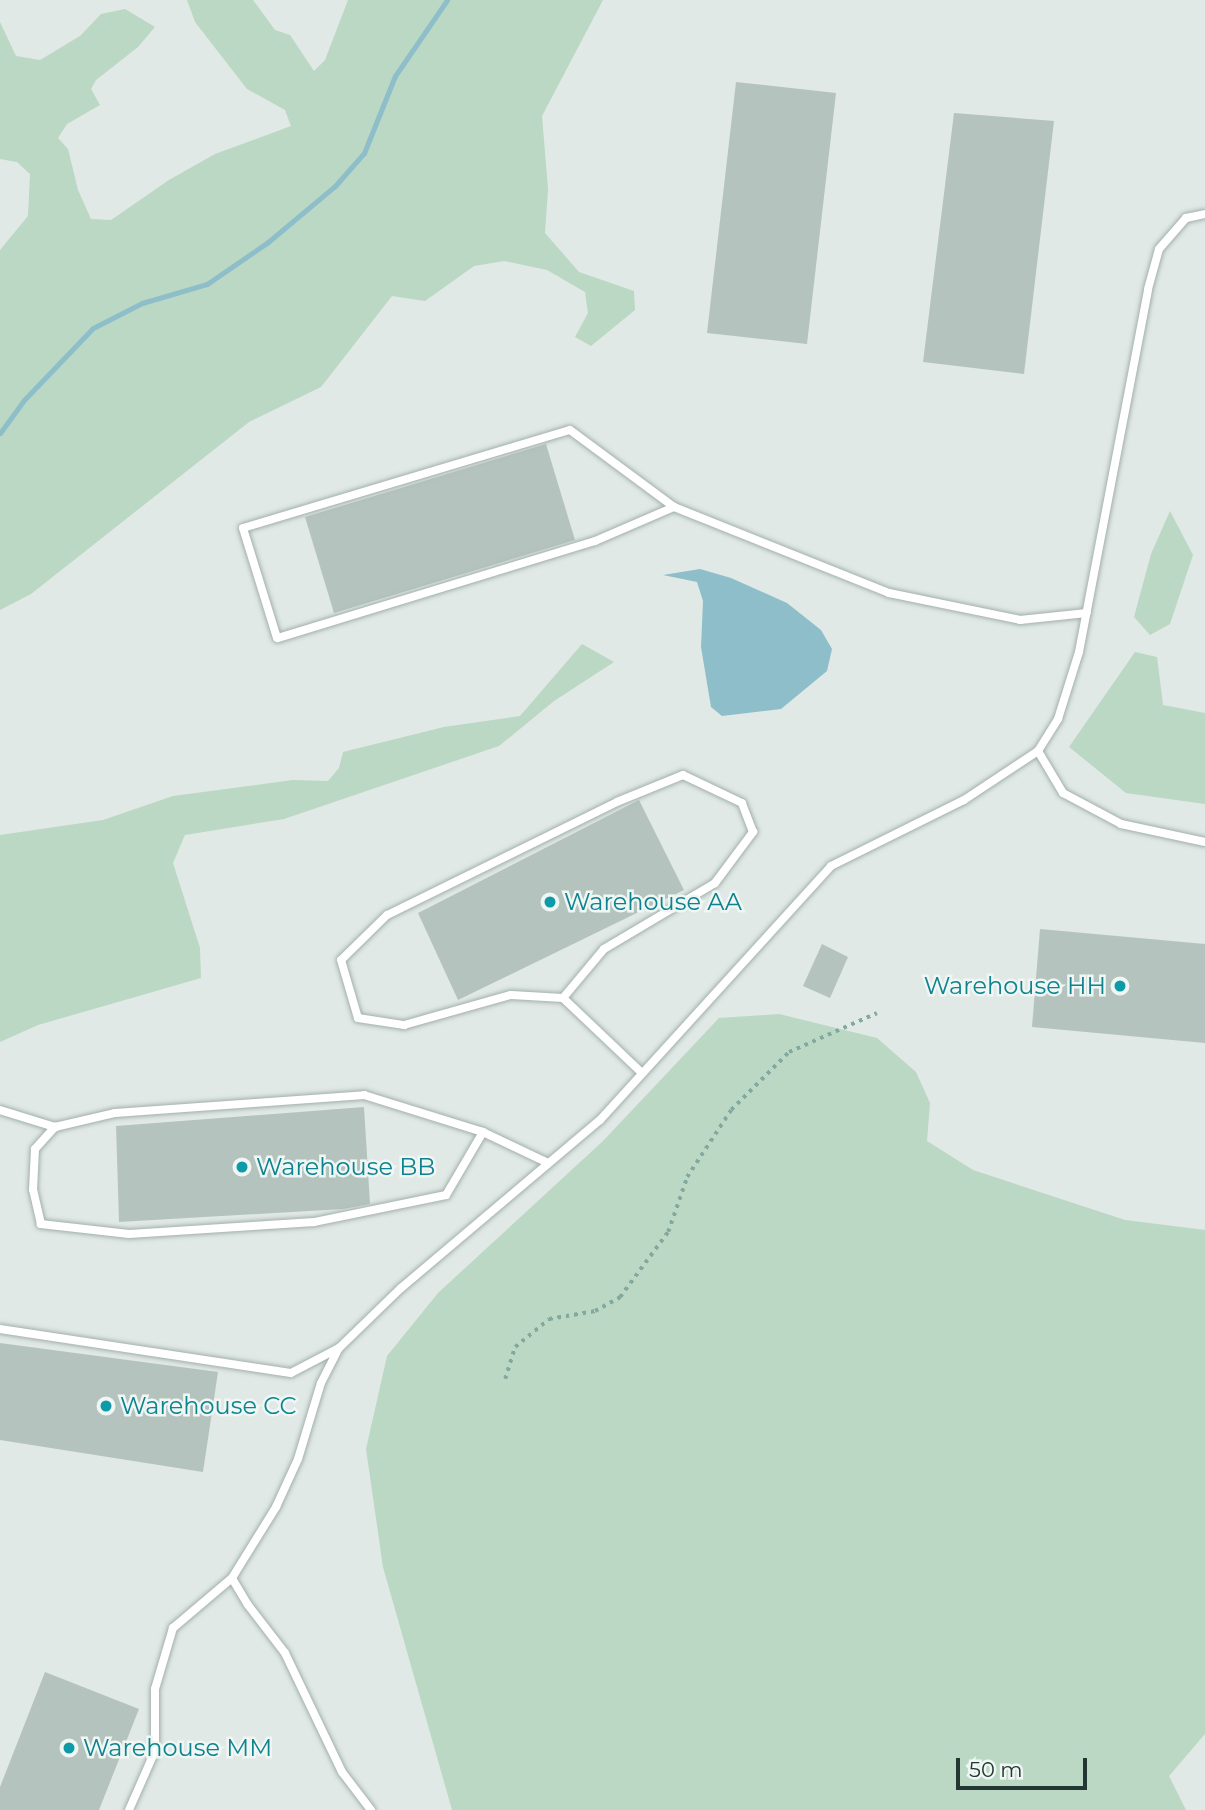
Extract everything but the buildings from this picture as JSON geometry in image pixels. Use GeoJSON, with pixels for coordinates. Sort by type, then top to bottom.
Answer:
{"type":"FeatureCollection","features":[{"type":"Feature","properties":{"kind":"lane"},"geometry":{"type":"LineString","coordinates":[[0,1329],[290,1373],[339,1348],[401,1288],[600,1119],[831,866],[964,800],[1038,751],[1058,719],[1079,652],[1148,289],[1159,249],[1186,218],[1205,214]]}},
{"type":"Feature","properties":{"kind":"lane"},"geometry":{"type":"LineString","coordinates":[[674,506],[595,541],[276,638],[243,528],[570,430],[674,506],[889,593],[1020,620],[1087,613]]}},
{"type":"Feature","properties":{"kind":"lane"},"geometry":{"type":"LineString","coordinates":[[1038,751],[1063,793],[1121,824],[1205,842]]}},
{"type":"Feature","properties":{"kind":"lane"},"geometry":{"type":"LineString","coordinates":[[563,998],[604,948],[715,883],[753,832],[742,803],[683,775],[617,802],[387,915],[341,960],[358,1018],[404,1025],[511,995],[563,998],[642,1073]]}},
{"type":"Feature","properties":{"kind":"lane"},"geometry":{"type":"LineString","coordinates":[[0,1110],[55,1126],[115,1113],[364,1095],[483,1132],[548,1163]]}},
{"type":"Feature","properties":{"kind":"lane"},"geometry":{"type":"LineString","coordinates":[[55,1126],[35,1149],[33,1190],[41,1224],[129,1234],[314,1222],[446,1195],[483,1132]]}},
{"type":"Feature","properties":{"kind":"lane"},"geometry":{"type":"LineString","coordinates":[[129,1810],[155,1751],[155,1689],[173,1628],[232,1578],[276,1507],[298,1459],[321,1383],[339,1348]]}},
{"type":"Feature","properties":{"kind":"lane"},"geometry":{"type":"LineString","coordinates":[[232,1578],[285,1653],[342,1772],[371,1810]]}},
{"type":"Feature","properties":{"kind":"path"},"geometry":{"type":"LineString","coordinates":[[505,1379],[514,1347],[549,1319],[595,1311],[620,1297],[668,1232],[687,1177],[731,1110],[789,1052],[877,1013]]}},
{"type":"Feature","properties":{"kind":"green space"},"geometry":{"type":"Polygon","coordinates":[[[187,0],[253,0],[275,30],[290,35],[314,71],[325,60],[348,0],[603,0],[542,116],[548,189],[545,233],[579,272],[634,291],[635,310],[591,346],[575,337],[588,313],[585,292],[547,270],[504,261],[474,266],[425,301],[392,296],[321,387],[249,422],[31,594],[0,610],[0,250],[28,216],[30,174],[17,162],[0,159],[0,22],[16,56],[40,60],[80,36],[101,14],[125,9],[155,27],[138,47],[96,80],[91,89],[100,105],[67,124],[58,138],[68,149],[78,190],[91,219],[111,220],[169,180],[215,154],[291,126],[285,110],[247,89],[195,22],[187,0]]]}},
{"type":"Feature","properties":{"kind":"green space"},"geometry":{"type":"Polygon","coordinates":[[[1170,511],[1193,555],[1170,624],[1150,635],[1134,617],[1151,554],[1170,511]]]}},
{"type":"Feature","properties":{"kind":"green space"},"geometry":{"type":"Polygon","coordinates":[[[582,644],[614,662],[554,701],[499,746],[284,819],[185,835],[173,863],[200,948],[201,978],[38,1025],[0,1042],[0,835],[103,820],[173,796],[293,780],[328,781],[339,768],[343,752],[444,727],[520,716],[582,644]]]}},
{"type":"Feature","properties":{"kind":"green space"},"geometry":{"type":"Polygon","coordinates":[[[1135,652],[1157,657],[1163,705],[1205,713],[1205,804],[1126,793],[1069,747],[1135,652]]]}},
{"type":"Feature","properties":{"kind":"green space"},"geometry":{"type":"Polygon","coordinates":[[[779,1014],[877,1038],[916,1072],[930,1103],[927,1141],[973,1170],[1125,1220],[1205,1230],[1205,1734],[1169,1776],[1186,1810],[452,1810],[383,1567],[366,1449],[387,1356],[438,1293],[603,1141],[719,1018],[779,1014]]]}},
{"type":"Feature","properties":{"kind":"water"},"geometry":{"type":"Polygon","coordinates":[[[700,569],[731,578],[787,603],[821,630],[832,649],[827,671],[781,709],[722,716],[711,707],[701,647],[703,601],[697,582],[663,575],[700,569]]]}},
{"type":"Feature","properties":{"kind":"waterway"},"geometry":{"type":"LineString","coordinates":[[0,433],[23,401],[93,328],[142,303],[207,284],[268,242],[335,186],[364,153],[395,76],[447,0]]}},
{"type":"Feature","properties":{"kind":"place","name":"Warehouse AA"},"geometry":{"type":"Point","coordinates":[550,902]}},
{"type":"Feature","properties":{"kind":"place","name":"Warehouse HH"},"geometry":{"type":"Point","coordinates":[1120,986]}},
{"type":"Feature","properties":{"kind":"place","name":"Warehouse BB"},"geometry":{"type":"Point","coordinates":[242,1167]}},
{"type":"Feature","properties":{"kind":"place","name":"Warehouse CC"},"geometry":{"type":"Point","coordinates":[106,1406]}},
{"type":"Feature","properties":{"kind":"place","name":"Warehouse MM"},"geometry":{"type":"Point","coordinates":[69,1748]}}]}
